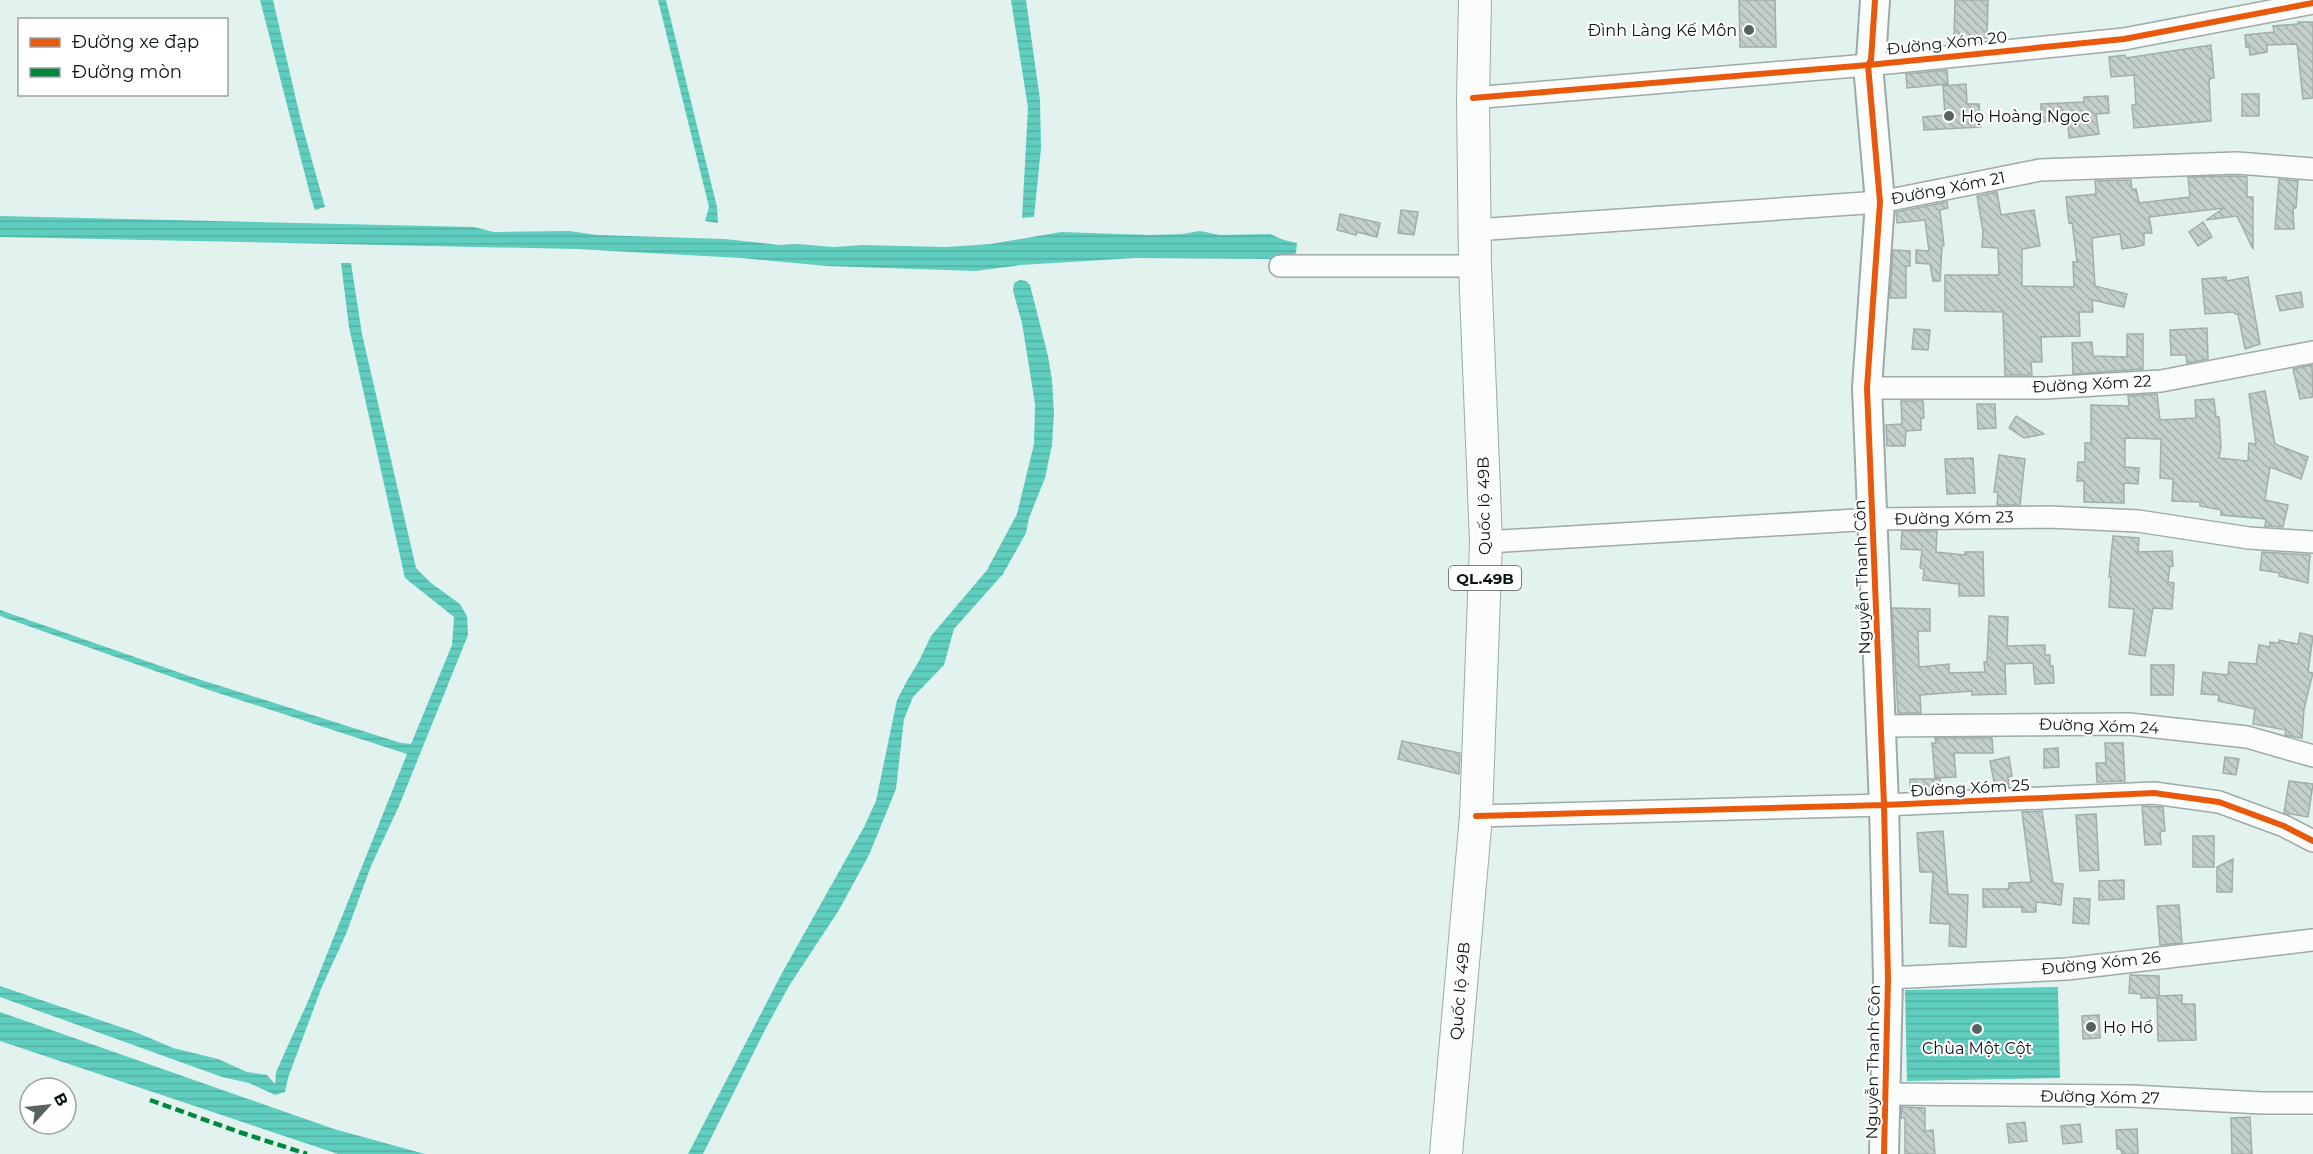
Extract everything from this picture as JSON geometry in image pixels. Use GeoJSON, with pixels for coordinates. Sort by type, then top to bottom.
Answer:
{"type":"FeatureCollection","features":[{"type":"Feature","properties":{"kind":"main road","name":"Quốc lộ 49B"},"geometry":{"type":"LineString","coordinates":[[1446,1154],[1476,816],[1486,542],[1475,266],[1474,0]]}},
{"type":"Feature","properties":{"kind":"street","name":"Nguyễn Thanh Côn"},"geometry":{"type":"LineString","coordinates":[[1875,0],[1871,60],[1868,65],[1880,202],[1868,388],[1884,805],[1888,978],[1884,1154]]}},
{"type":"Feature","properties":{"kind":"street","name":"Đường Xóm 20"},"geometry":{"type":"LineString","coordinates":[[1473,98],[1868,65],[2124,39],[2313,3]]}},
{"type":"Feature","properties":{"kind":"street","name":"Đường Xóm 21"},"geometry":{"type":"LineString","coordinates":[[1475,230],[1880,202],[2040,170],[2237,163],[2313,169]]}},
{"type":"Feature","properties":{"kind":"street"},"geometry":{"type":"LineString","coordinates":[[1280,266],[1475,266]]}},
{"type":"Feature","properties":{"kind":"street","name":"Đường Xóm 22"},"geometry":{"type":"LineString","coordinates":[[1868,388],[2045,388],[2161,381],[2313,352]]}},
{"type":"Feature","properties":{"kind":"street","name":"Đường Xóm 23"},"geometry":{"type":"LineString","coordinates":[[1486,542],[1873,519],[2049,517],[2138,521],[2249,538],[2313,542]]}},
{"type":"Feature","properties":{"kind":"street","name":"Đường Xóm 24"},"geometry":{"type":"LineString","coordinates":[[1881,726],[2129,724],[2247,737],[2313,756]]}},
{"type":"Feature","properties":{"kind":"street","name":"Đường Xóm 25"},"geometry":{"type":"LineString","coordinates":[[1476,816],[1884,805],[2154,793],[2219,802],[2284,826],[2313,840]]}},
{"type":"Feature","properties":{"kind":"street","name":"Đường Xóm 26"},"geometry":{"type":"LineString","coordinates":[[1888,978],[2067,969],[2313,940]]}},
{"type":"Feature","properties":{"kind":"street","name":"Đường Xóm 27"},"geometry":{"type":"LineString","coordinates":[[1886,1094],[2131,1096],[2262,1103],[2313,1103]]}},
{"type":"Feature","properties":{"kind":"shaded area"},"geometry":{"type":"Polygon","coordinates":[[[260,0],[273,0],[301,121],[325,207],[315,210],[311,198],[260,0]]]}},
{"type":"Feature","properties":{"kind":"shaded area"},"geometry":{"type":"Polygon","coordinates":[[[658,0],[666,0],[717,207],[718,223],[705,221],[709,207],[658,0]]]}},
{"type":"Feature","properties":{"kind":"shaded area"},"geometry":{"type":"Polygon","coordinates":[[[1011,0],[1026,0],[1040,100],[1041,148],[1034,217],[1022,218],[1028,108],[1011,0]]]}},
{"type":"Feature","properties":{"kind":"shaded area"},"geometry":{"type":"Polygon","coordinates":[[[0,216],[474,227],[494,232],[569,231],[597,235],[725,239],[779,245],[834,247],[862,245],[946,247],[991,244],[1061,232],[1150,235],[1200,231],[1220,235],[1270,234],[1297,243],[1296,253],[1288,258],[1278,259],[1135,258],[1021,265],[975,271],[827,266],[741,258],[576,249],[0,237],[0,216]]]}},
{"type":"Feature","properties":{"kind":"shaded area"},"geometry":{"type":"Polygon","coordinates":[[[341,263],[351,263],[362,334],[416,568],[431,583],[460,604],[467,616],[468,635],[399,806],[371,866],[346,934],[321,989],[285,1092],[275,1095],[249,1083],[222,1077],[0,997],[0,986],[138,1033],[173,1048],[218,1059],[247,1072],[267,1075],[275,1084],[276,1072],[309,999],[407,754],[206,689],[0,616],[0,610],[195,678],[401,743],[411,744],[452,645],[454,617],[405,578],[349,327],[341,263]]]}},
{"type":"Feature","properties":{"kind":"shaded area"},"geometry":{"type":"Polygon","coordinates":[[[1020,280],[1030,285],[1048,356],[1054,413],[1052,445],[1045,478],[1029,518],[1026,533],[1003,574],[954,629],[944,665],[913,697],[904,719],[896,789],[869,855],[839,910],[789,986],[703,1154],[688,1154],[782,973],[864,827],[876,801],[897,700],[931,636],[987,570],[1017,514],[1034,444],[1035,404],[1022,323],[1013,291],[1014,283],[1020,280]]]}},
{"type":"Feature","properties":{"kind":"shaded area"},"geometry":{"type":"Polygon","coordinates":[[[2058,987],[2060,1078],[1907,1081],[1905,990],[2058,987]]]}},
{"type":"Feature","properties":{"kind":"shaded area"},"geometry":{"type":"Polygon","coordinates":[[[0,1012],[334,1129],[425,1154],[338,1154],[0,1041],[0,1012]]]}},
{"type":"Feature","properties":{"kind":"building"},"geometry":{"type":"Polygon","coordinates":[[[1739,0],[1775,0],[1776,47],[1740,47],[1739,0]]]}},
{"type":"Feature","properties":{"kind":"building"},"geometry":{"type":"Polygon","coordinates":[[[1955,0],[1988,0],[1987,38],[1954,38],[1955,0]]]}},
{"type":"Feature","properties":{"kind":"building"},"geometry":{"type":"Polygon","coordinates":[[[2298,22],[2313,22],[2313,98],[2303,99],[2297,44],[2267,45],[2267,52],[2250,55],[2249,46],[2246,47],[2245,35],[2274,32],[2273,26],[2298,24],[2298,22]]]}},
{"type":"Feature","properties":{"kind":"building"},"geometry":{"type":"Polygon","coordinates":[[[2211,45],[2214,78],[2209,79],[2211,121],[2134,128],[2132,105],[2136,105],[2134,75],[2111,77],[2109,57],[2125,55],[2126,58],[2211,45]]]}},
{"type":"Feature","properties":{"kind":"building"},"geometry":{"type":"Polygon","coordinates":[[[1947,70],[1948,84],[1907,88],[1906,74],[1947,70]]]}},
{"type":"Feature","properties":{"kind":"building"},"geometry":{"type":"Polygon","coordinates":[[[1966,84],[1967,104],[1979,104],[1981,127],[1924,130],[1923,117],[1945,115],[1943,86],[1966,84]]]}},
{"type":"Feature","properties":{"kind":"building"},"geometry":{"type":"Polygon","coordinates":[[[2242,94],[2259,94],[2259,116],[2242,116],[2242,94]]]}},
{"type":"Feature","properties":{"kind":"building"},"geometry":{"type":"Polygon","coordinates":[[[2108,96],[2109,113],[2096,114],[2099,134],[2069,138],[2068,121],[2041,122],[2041,104],[2084,102],[2084,97],[2108,96]]]}},
{"type":"Feature","properties":{"kind":"building"},"geometry":{"type":"Polygon","coordinates":[[[2188,177],[2247,177],[2247,197],[2253,197],[2253,249],[2237,216],[2206,220],[2224,208],[2149,217],[2152,233],[2144,233],[2144,245],[2122,249],[2120,234],[2092,238],[2095,286],[2127,294],[2124,307],[2092,300],[2093,312],[2079,312],[2080,336],[2041,337],[2042,362],[2031,362],[2032,375],[2005,375],[2003,312],[1945,311],[1945,275],[1999,275],[1998,248],[1982,247],[1983,231],[1977,196],[1997,192],[2001,215],[2034,210],[2040,246],[2022,249],[2022,286],[2074,287],[2073,262],[2077,262],[2066,197],[2096,194],[2095,181],[2131,180],[2132,190],[2136,189],[2139,203],[2190,197],[2188,177]]]}},
{"type":"Feature","properties":{"kind":"building"},"geometry":{"type":"Polygon","coordinates":[[[2279,179],[2298,181],[2296,208],[2293,208],[2294,229],[2275,229],[2279,179]]]}},
{"type":"Feature","properties":{"kind":"building"},"geometry":{"type":"Polygon","coordinates":[[[1947,202],[1948,208],[1940,210],[1944,245],[1942,246],[1940,281],[1933,281],[1930,264],[1916,263],[1916,250],[1929,251],[1925,220],[1897,223],[1896,212],[1947,202]]]}},
{"type":"Feature","properties":{"kind":"building"},"geometry":{"type":"Polygon","coordinates":[[[1401,210],[1418,212],[1414,235],[1398,233],[1401,210]]]}},
{"type":"Feature","properties":{"kind":"building"},"geometry":{"type":"Polygon","coordinates":[[[1340,214],[1380,223],[1377,237],[1337,230],[1340,214]]]}},
{"type":"Feature","properties":{"kind":"building"},"geometry":{"type":"Polygon","coordinates":[[[2203,222],[2212,237],[2198,246],[2189,232],[2203,222]]]}},
{"type":"Feature","properties":{"kind":"building"},"geometry":{"type":"Polygon","coordinates":[[[1893,250],[1910,251],[1910,266],[1906,266],[1906,298],[1890,298],[1893,250]]]}},
{"type":"Feature","properties":{"kind":"building"},"geometry":{"type":"Polygon","coordinates":[[[2226,277],[2227,281],[2248,277],[2260,344],[2245,349],[2238,314],[2234,312],[2205,314],[2202,279],[2226,277]]]}},
{"type":"Feature","properties":{"kind":"building"},"geometry":{"type":"Polygon","coordinates":[[[2301,292],[2303,307],[2280,311],[2276,296],[2301,292]]]}},
{"type":"Feature","properties":{"kind":"building"},"geometry":{"type":"Polygon","coordinates":[[[2207,328],[2208,359],[2187,363],[2186,355],[2171,355],[2170,330],[2207,328]]]}},
{"type":"Feature","properties":{"kind":"building"},"geometry":{"type":"Polygon","coordinates":[[[1914,329],[1930,330],[1928,350],[1912,349],[1914,329]]]}},
{"type":"Feature","properties":{"kind":"building"},"geometry":{"type":"Polygon","coordinates":[[[2127,334],[2143,334],[2143,369],[2073,374],[2072,343],[2092,342],[2093,356],[2127,357],[2127,334]]]}},
{"type":"Feature","properties":{"kind":"building"},"geometry":{"type":"Polygon","coordinates":[[[2312,365],[2313,397],[2300,399],[2293,369],[2312,365]]]}},
{"type":"Feature","properties":{"kind":"building"},"geometry":{"type":"Polygon","coordinates":[[[2265,391],[2275,444],[2308,457],[2301,479],[2270,467],[2265,500],[2288,505],[2283,527],[2265,526],[2266,519],[2221,515],[2221,510],[2200,506],[2200,502],[2172,501],[2173,479],[2160,478],[2161,439],[2125,438],[2125,467],[2139,468],[2138,484],[2124,483],[2124,503],[2084,502],[2084,481],[2077,481],[2078,462],[2085,462],[2085,443],[2091,443],[2091,405],[2129,406],[2128,396],[2157,394],[2160,420],[2196,418],[2195,400],[2214,399],[2216,417],[2219,417],[2221,447],[2219,458],[2248,461],[2249,443],[2256,444],[2249,394],[2265,391]]]}},
{"type":"Feature","properties":{"kind":"building"},"geometry":{"type":"Polygon","coordinates":[[[1901,401],[1923,401],[1924,418],[1921,418],[1921,430],[1906,431],[1905,446],[1887,446],[1886,425],[1902,424],[1901,401]]]}},
{"type":"Feature","properties":{"kind":"building"},"geometry":{"type":"Polygon","coordinates":[[[1977,404],[1995,404],[1996,428],[1978,429],[1977,404]]]}},
{"type":"Feature","properties":{"kind":"building"},"geometry":{"type":"Polygon","coordinates":[[[2016,416],[2044,434],[2024,438],[2009,428],[2016,416]]]}},
{"type":"Feature","properties":{"kind":"building"},"geometry":{"type":"Polygon","coordinates":[[[1999,455],[2025,459],[2020,505],[1997,505],[1998,492],[1994,492],[1999,455]]]}},
{"type":"Feature","properties":{"kind":"building"},"geometry":{"type":"Polygon","coordinates":[[[1973,458],[1975,493],[1947,494],[1945,459],[1973,458]]]}},
{"type":"Feature","properties":{"kind":"building"},"geometry":{"type":"Polygon","coordinates":[[[1902,531],[1937,531],[1936,552],[1965,555],[1965,552],[1983,552],[1984,596],[1959,596],[1959,584],[1923,580],[1924,569],[1920,568],[1922,550],[1901,549],[1902,531]]]}},
{"type":"Feature","properties":{"kind":"building"},"geometry":{"type":"Polygon","coordinates":[[[2113,536],[2139,538],[2138,552],[2172,551],[2173,566],[2170,566],[2168,582],[2174,583],[2172,609],[2153,608],[2145,656],[2129,654],[2134,609],[2109,607],[2113,536]]]}},
{"type":"Feature","properties":{"kind":"building"},"geometry":{"type":"Polygon","coordinates":[[[2262,552],[2310,555],[2308,583],[2279,576],[2280,573],[2260,570],[2262,552]]]}},
{"type":"Feature","properties":{"kind":"building"},"geometry":{"type":"Polygon","coordinates":[[[1892,608],[1930,609],[1930,631],[1918,631],[1919,667],[1949,664],[1949,673],[1985,672],[1989,616],[2008,617],[2007,646],[2045,645],[2045,655],[2050,655],[2050,666],[2053,666],[2054,683],[2035,684],[2033,663],[2005,664],[2006,694],[1972,695],[1972,691],[1920,695],[1921,713],[1898,713],[1892,608]]]}},
{"type":"Feature","properties":{"kind":"building"},"geometry":{"type":"Polygon","coordinates":[[[2300,633],[2313,636],[2308,672],[2313,673],[2304,709],[2302,738],[2285,735],[2286,730],[2253,724],[2255,709],[2218,701],[2219,695],[2201,694],[2203,672],[2228,675],[2229,662],[2256,664],[2259,645],[2270,647],[2270,642],[2279,643],[2279,640],[2298,644],[2300,633]]]}},
{"type":"Feature","properties":{"kind":"building"},"geometry":{"type":"Polygon","coordinates":[[[2151,665],[2174,665],[2173,695],[2151,695],[2151,665]]]}},
{"type":"Feature","properties":{"kind":"building"},"geometry":{"type":"Polygon","coordinates":[[[1935,738],[1992,738],[1993,753],[1954,753],[1956,777],[1935,778],[1932,743],[1936,743],[1935,738]]]}},
{"type":"Feature","properties":{"kind":"building"},"geometry":{"type":"Polygon","coordinates":[[[1402,741],[1460,753],[1459,774],[1398,759],[1402,741]]]}},
{"type":"Feature","properties":{"kind":"building"},"geometry":{"type":"Polygon","coordinates":[[[2105,743],[2123,743],[2125,781],[2097,782],[2096,763],[2106,763],[2105,743]]]}},
{"type":"Feature","properties":{"kind":"building"},"geometry":{"type":"Polygon","coordinates":[[[2058,748],[2059,767],[2044,768],[2044,749],[2058,748]]]}},
{"type":"Feature","properties":{"kind":"building"},"geometry":{"type":"Polygon","coordinates":[[[2009,757],[2012,776],[2008,777],[2009,787],[1995,787],[1990,761],[2009,757]]]}},
{"type":"Feature","properties":{"kind":"building"},"geometry":{"type":"Polygon","coordinates":[[[2225,757],[2239,759],[2236,775],[2223,773],[2225,757]]]}},
{"type":"Feature","properties":{"kind":"building"},"geometry":{"type":"Polygon","coordinates":[[[1910,779],[1940,779],[1940,790],[1910,791],[1910,779]]]}},
{"type":"Feature","properties":{"kind":"building"},"geometry":{"type":"Polygon","coordinates":[[[2289,781],[2313,784],[2308,817],[2284,813],[2289,781]]]}},
{"type":"Feature","properties":{"kind":"building"},"geometry":{"type":"Polygon","coordinates":[[[2142,806],[2163,807],[2165,831],[2160,832],[2161,844],[2145,845],[2142,806]]]}},
{"type":"Feature","properties":{"kind":"building"},"geometry":{"type":"Polygon","coordinates":[[[2042,811],[2053,883],[2063,884],[2061,905],[2036,902],[2036,912],[2022,912],[2022,907],[1983,907],[1983,889],[2009,889],[2009,883],[2031,882],[2022,812],[2042,811]]]}},
{"type":"Feature","properties":{"kind":"building"},"geometry":{"type":"Polygon","coordinates":[[[2096,814],[2099,870],[2080,871],[2076,815],[2096,814]]]}},
{"type":"Feature","properties":{"kind":"building"},"geometry":{"type":"Polygon","coordinates":[[[1943,831],[1948,894],[1968,895],[1966,947],[1949,946],[1950,924],[1930,923],[1933,872],[1920,872],[1917,833],[1943,831]]]}},
{"type":"Feature","properties":{"kind":"building"},"geometry":{"type":"Polygon","coordinates":[[[2193,836],[2214,836],[2214,867],[2193,867],[2193,836]]]}},
{"type":"Feature","properties":{"kind":"building"},"geometry":{"type":"Polygon","coordinates":[[[2233,859],[2232,892],[2217,892],[2217,867],[2233,859]]]}},
{"type":"Feature","properties":{"kind":"building"},"geometry":{"type":"Polygon","coordinates":[[[2124,880],[2124,899],[2099,900],[2099,881],[2124,880]]]}},
{"type":"Feature","properties":{"kind":"building"},"geometry":{"type":"Polygon","coordinates":[[[2074,898],[2090,899],[2089,924],[2073,923],[2074,898]]]}},
{"type":"Feature","properties":{"kind":"building"},"geometry":{"type":"Polygon","coordinates":[[[2179,905],[2182,943],[2160,945],[2157,906],[2179,905]]]}},
{"type":"Feature","properties":{"kind":"building"},"geometry":{"type":"Polygon","coordinates":[[[2130,975],[2159,976],[2159,996],[2182,995],[2182,1004],[2195,1004],[2196,1040],[2158,1041],[2157,998],[2141,998],[2141,994],[2129,993],[2130,975]]]}},
{"type":"Feature","properties":{"kind":"building","name":"Họ Hồ"},"geometry":{"type":"Polygon","coordinates":[[[2099,1015],[2100,1038],[2083,1039],[2082,1016],[2099,1015]]]}},
{"type":"Feature","properties":{"kind":"building"},"geometry":{"type":"Polygon","coordinates":[[[1902,1107],[1925,1108],[1925,1131],[1933,1130],[1935,1154],[1905,1154],[1905,1118],[1901,1118],[1902,1107]]]}},
{"type":"Feature","properties":{"kind":"building"},"geometry":{"type":"Polygon","coordinates":[[[2250,1117],[2252,1154],[2232,1154],[2231,1118],[2250,1117]]]}},
{"type":"Feature","properties":{"kind":"building"},"geometry":{"type":"Polygon","coordinates":[[[2025,1122],[2027,1141],[2009,1143],[2007,1124],[2025,1122]]]}},
{"type":"Feature","properties":{"kind":"building"},"geometry":{"type":"Polygon","coordinates":[[[2080,1124],[2082,1142],[2063,1144],[2061,1126],[2080,1124]]]}},
{"type":"Feature","properties":{"kind":"building"},"geometry":{"type":"Polygon","coordinates":[[[2137,1129],[2138,1154],[2122,1154],[2121,1149],[2117,1149],[2116,1130],[2137,1129]]]}},
{"type":"Feature","properties":{"kind":"marked path"},"geometry":{"type":"LineString","coordinates":[[150,1100],[307,1154]]}},
{"type":"Feature","properties":{"kind":"cycle path"},"geometry":{"type":"LineString","coordinates":[[1875,0],[1871,60],[1868,65],[1880,202],[1867,388],[1884,805],[1888,978],[1884,1154]]}},
{"type":"Feature","properties":{"kind":"cycle path"},"geometry":{"type":"LineString","coordinates":[[1473,98],[1868,65],[2124,39],[2313,3]]}},
{"type":"Feature","properties":{"kind":"cycle path"},"geometry":{"type":"LineString","coordinates":[[1476,816],[1884,805],[2154,793],[2219,802],[2284,826],[2313,841]]}},
{"type":"Feature","properties":{"kind":"place","name":"Đình Làng Kế Môn"},"geometry":{"type":"Point","coordinates":[1749,30]}},
{"type":"Feature","properties":{"kind":"place","name":"Họ Hoàng Ngọc"},"geometry":{"type":"Point","coordinates":[1949,116]}},
{"type":"Feature","properties":{"kind":"place","name":"Họ Hồ"},"geometry":{"type":"Point","coordinates":[2091,1027]}},
{"type":"Feature","properties":{"kind":"place","name":"Chùa Một Cột"},"geometry":{"type":"Point","coordinates":[1977,1029]}}]}
